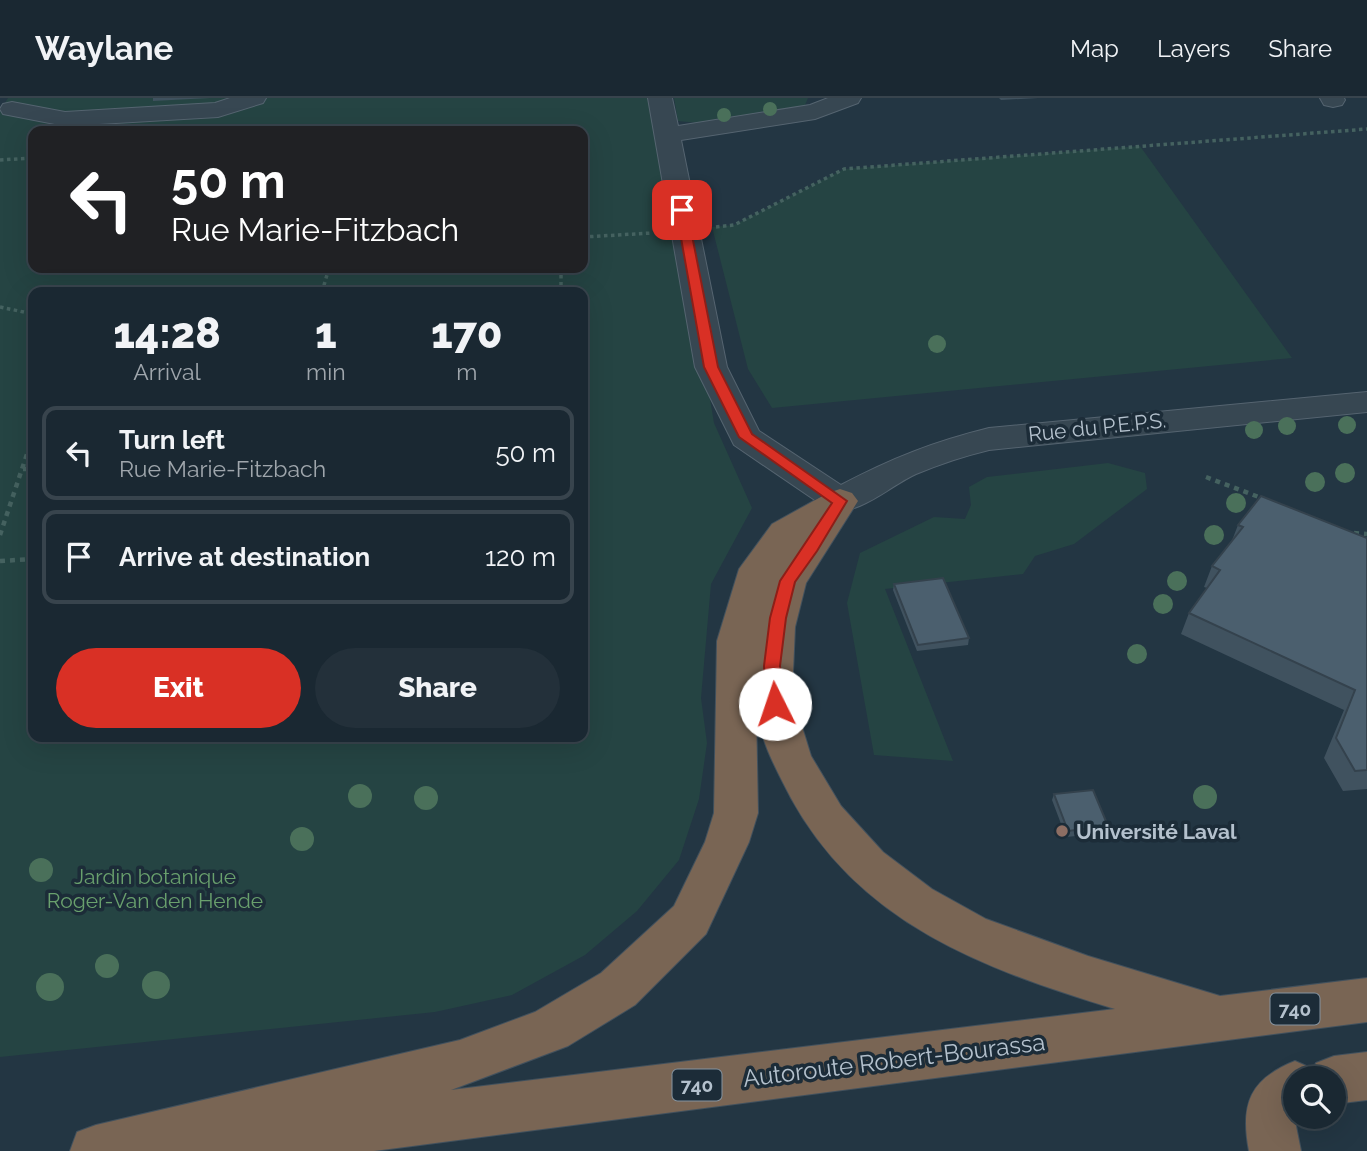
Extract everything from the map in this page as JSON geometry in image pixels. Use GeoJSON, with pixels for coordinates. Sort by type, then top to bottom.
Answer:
{"type":"FeatureCollection","features":[{"type":"Feature","properties":{"kind":"highway"},"geometry":{"type":"LineString","coordinates":[[840,501],[812,548],[788,581],[778,618],[772,666],[775,704],[783,739],[822,817],[865,865],[910,901],[957,929],[1018,956],[1223,1019]]}},
{"type":"Feature","properties":{"kind":"highway"},"geometry":{"type":"LineString","coordinates":[[96,1151],[460,1064],[551,1030],[618,989],[690,920],[727,842],[736,813],[736,640],[758,569],[785,533],[840,501]]}},
{"type":"Feature","properties":{"kind":"highway","name":"Autoroute Robert-Bourassa"},"geometry":{"type":"LineString","coordinates":[[171,1151],[1367,1000]]}},
{"type":"Feature","properties":{"kind":"highway"},"geometry":{"type":"LineString","coordinates":[[1346,1079],[1367,1076]]}},
{"type":"Feature","properties":{"kind":"highway"},"geometry":{"type":"LineString","coordinates":[[1275,1151],[1270,1126],[1276,1100],[1283,1095]]}},
{"type":"Feature","properties":{"kind":"street"},"geometry":{"type":"LineString","coordinates":[[10,108],[65,119],[218,110],[254,98]]}},
{"type":"Feature","properties":{"kind":"street"},"geometry":{"type":"LineString","coordinates":[[660,98],[711,367],[746,437],[840,501]]}},
{"type":"Feature","properties":{"kind":"street"},"geometry":{"type":"LineString","coordinates":[[667,135],[815,112],[849,98]]}},
{"type":"Feature","properties":{"kind":"street","name":"Rue du P.E.P.S."},"geometry":{"type":"LineString","coordinates":[[840,501],[902,467],[946,450],[989,439],[1367,401]]}},
{"type":"Feature","properties":{"kind":"path"},"geometry":{"type":"LineString","coordinates":[[588,237],[733,225],[844,169],[1367,129]]}},
{"type":"Feature","properties":{"kind":"path"},"geometry":{"type":"LineString","coordinates":[[0,160],[28,158]]}},
{"type":"Feature","properties":{"kind":"path"},"geometry":{"type":"LineString","coordinates":[[0,307],[28,313]]}},
{"type":"Feature","properties":{"kind":"path"},"geometry":{"type":"LineString","coordinates":[[0,535],[28,452]]}},
{"type":"Feature","properties":{"kind":"path"},"geometry":{"type":"LineString","coordinates":[[23,469],[28,469]]}},
{"type":"Feature","properties":{"kind":"path"},"geometry":{"type":"LineString","coordinates":[[1206,477],[1270,501]]}},
{"type":"Feature","properties":{"kind":"path"},"geometry":{"type":"LineString","coordinates":[[1346,530],[1359,535],[1367,534]]}},
{"type":"Feature","properties":{"kind":"path"},"geometry":{"type":"LineString","coordinates":[[0,561],[28,559]]}},
{"type":"Feature","properties":{"kind":"green space","name":"Jardin botanique Roger-Van den Hende"},"geometry":{"type":"Polygon","coordinates":[[[8,98],[660,98],[714,423],[752,508],[711,584],[701,698],[707,743],[699,799],[679,860],[637,911],[585,955],[512,995],[435,1012],[0,1057],[0,111],[8,98]]]}},
{"type":"Feature","properties":{"kind":"green space"},"geometry":{"type":"Polygon","coordinates":[[[674,98],[808,98],[805,105],[796,110],[698,123],[678,121],[674,98]]]}},
{"type":"Feature","properties":{"kind":"green space"},"geometry":{"type":"Polygon","coordinates":[[[1140,146],[1292,358],[772,408],[748,369],[712,227],[734,225],[844,169],[1140,146]]]}},
{"type":"Feature","properties":{"kind":"green space"},"geometry":{"type":"Polygon","coordinates":[[[1108,463],[1145,473],[1147,489],[1074,544],[1035,556],[1023,574],[885,589],[953,761],[874,755],[847,603],[860,553],[934,517],[965,519],[971,505],[969,487],[987,477],[1108,463]]]}},
{"type":"Feature","properties":{"kind":"building"},"geometry":{"type":"Polygon","coordinates":[[[1261,496],[1367,538],[1367,770],[1355,771],[1336,738],[1355,690],[1189,613],[1220,570],[1212,566],[1243,527],[1238,525],[1261,496]]]}},
{"type":"Feature","properties":{"kind":"building"},"geometry":{"type":"Polygon","coordinates":[[[943,578],[969,638],[918,645],[894,584],[943,578]]]}},
{"type":"Feature","properties":{"kind":"building"},"geometry":{"type":"Polygon","coordinates":[[[1093,790],[1108,826],[1068,831],[1054,794],[1093,790]]]}},
{"type":"Feature","properties":{"kind":"place","name":"Université Laval"},"geometry":{"type":"Point","coordinates":[1062,831]}},
{"type":"Feature","properties":{"kind":"route"},"geometry":{"type":"LineString","coordinates":[[682,210],[711,367],[746,437],[840,501],[812,548],[788,581],[778,618],[772,666],[775,704]]}}]}
